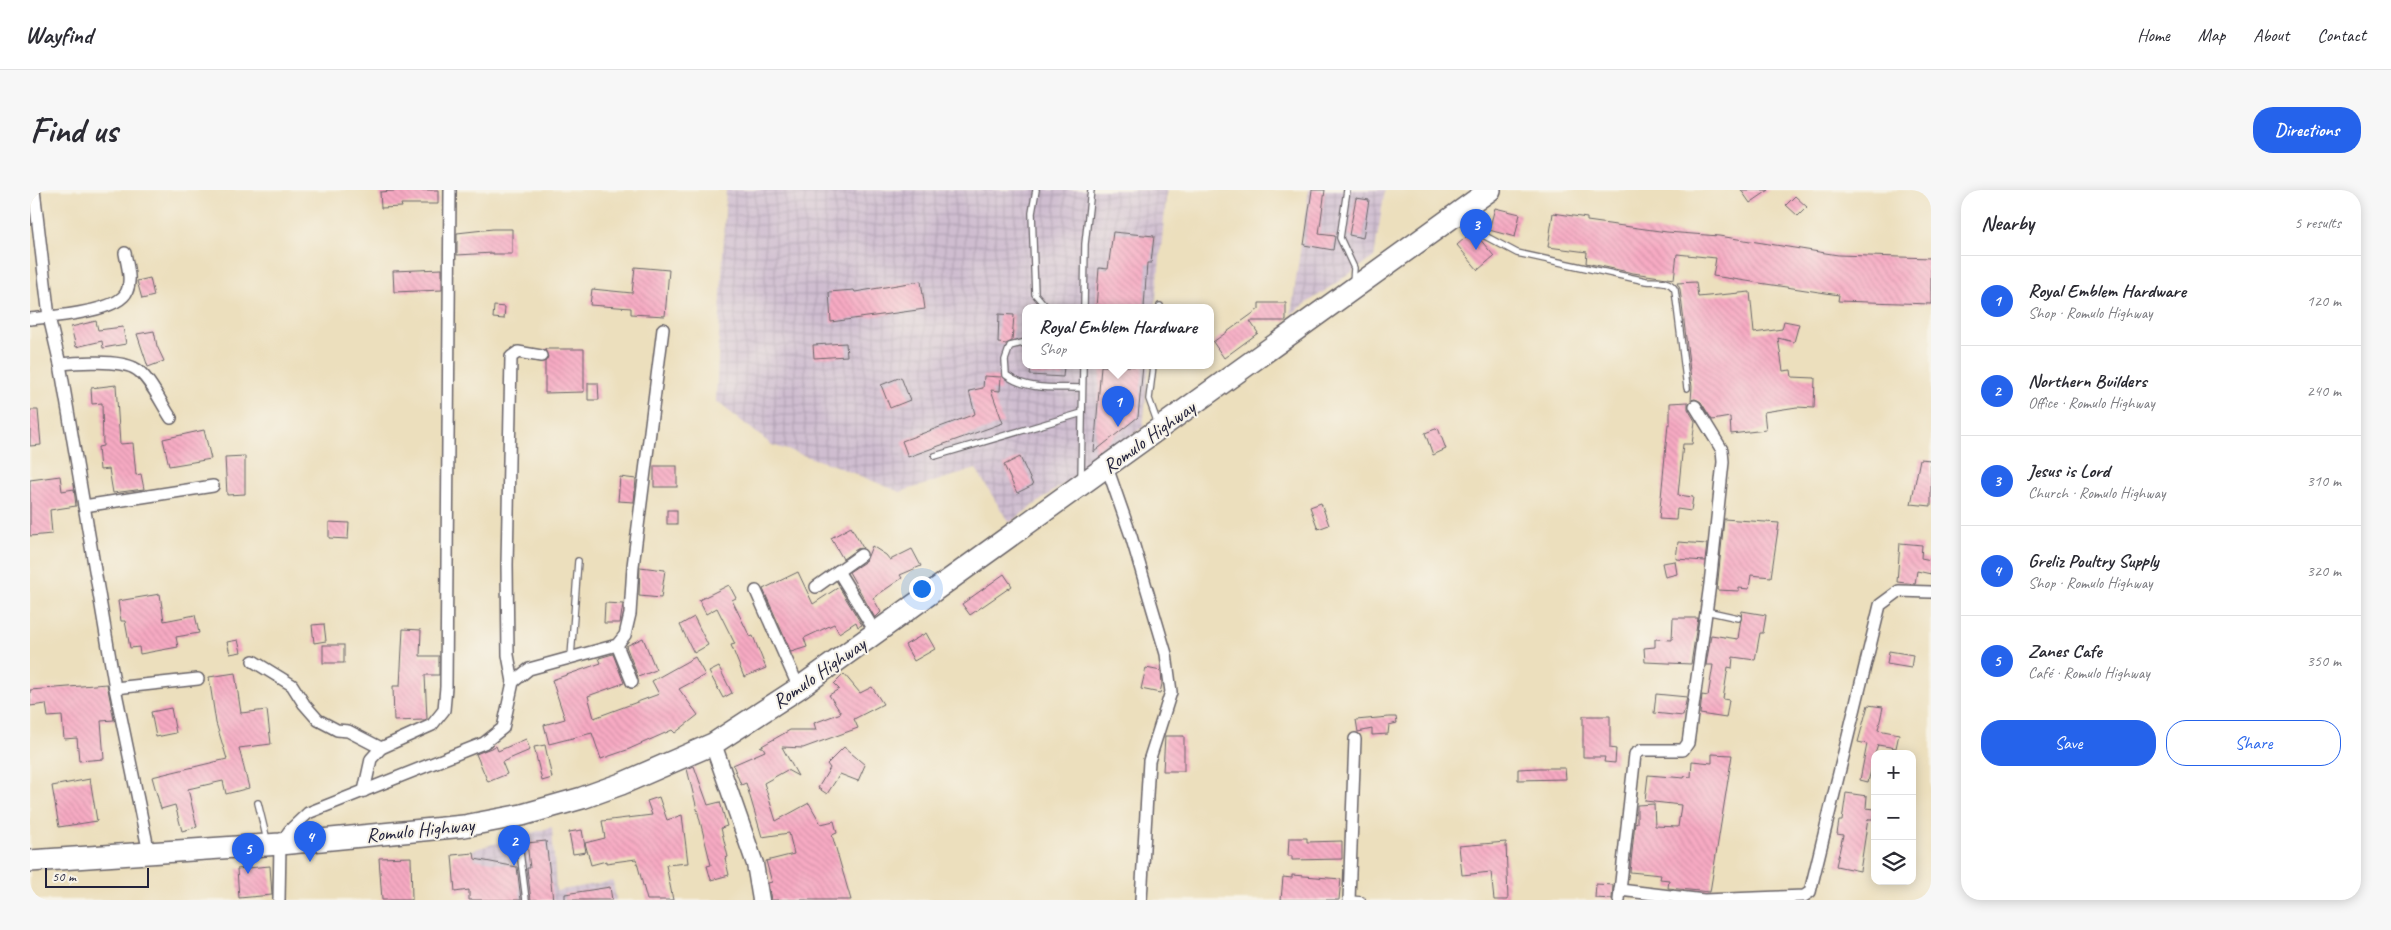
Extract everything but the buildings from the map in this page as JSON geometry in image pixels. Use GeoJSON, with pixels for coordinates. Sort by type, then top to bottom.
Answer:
{"type":"FeatureCollection","features":[{"type":"Feature","properties":{"kind":"highway","name":"Romulo Highway"},"geometry":{"type":"LineString","coordinates":[[30,861],[274,844],[464,826],[510,817],[590,795],[713,744],[799,688],[1490,190]]}},
{"type":"Feature","properties":{"kind":"street"},"geometry":{"type":"LineString","coordinates":[[34,190],[49,317],[60,364],[115,688],[149,853]]}},
{"type":"Feature","properties":{"kind":"street"},"geometry":{"type":"LineString","coordinates":[[364,791],[371,759],[382,748],[432,725],[444,710],[446,687],[450,190]]}},
{"type":"Feature","properties":{"kind":"street"},"geometry":{"type":"LineString","coordinates":[[30,319],[67,315],[113,304],[127,293],[129,283],[125,253]]}},
{"type":"Feature","properties":{"kind":"street"},"geometry":{"type":"LineString","coordinates":[[513,682],[529,669],[617,645],[625,636],[630,614],[633,566],[663,329]]}},
{"type":"Feature","properties":{"kind":"street"},"geometry":{"type":"LineString","coordinates":[[279,900],[274,844],[308,813],[484,743],[503,728],[513,682],[508,655],[507,574],[510,357],[518,352],[541,356]]}},
{"type":"Feature","properties":{"kind":"street"},"geometry":{"type":"LineString","coordinates":[[60,364],[82,361],[134,368],[148,381],[171,418]]}},
{"type":"Feature","properties":{"kind":"street"},"geometry":{"type":"LineString","coordinates":[[1695,406],[1722,450],[1723,462],[1706,611],[1688,743],[1683,750],[1642,750],[1636,754],[1620,895],[1704,900],[1804,896],[1810,892],[1880,605],[1898,591],[1931,592]]}},
{"type":"Feature","properties":{"kind":"street"},"geometry":{"type":"LineString","coordinates":[[1107,467],[1131,536],[1166,654],[1171,692],[1150,761],[1141,900]]}},
{"type":"Feature","properties":{"kind":"street"},"geometry":{"type":"LineString","coordinates":[[84,506],[213,486]]}},
{"type":"Feature","properties":{"kind":"street"},"geometry":{"type":"LineString","coordinates":[[816,587],[861,555]]}},
{"type":"Feature","properties":{"kind":"street"},"geometry":{"type":"LineString","coordinates":[[838,571],[876,633]]}},
{"type":"Feature","properties":{"kind":"street"},"geometry":{"type":"LineString","coordinates":[[756,591],[799,688]]}},
{"type":"Feature","properties":{"kind":"street"},"geometry":{"type":"LineString","coordinates":[[617,645],[632,682]]}},
{"type":"Feature","properties":{"kind":"street"},"geometry":{"type":"LineString","coordinates":[[252,661],[292,685],[304,704],[318,720],[337,730],[357,734],[382,748]]}},
{"type":"Feature","properties":{"kind":"street"},"geometry":{"type":"LineString","coordinates":[[115,688],[198,679]]}},
{"type":"Feature","properties":{"kind":"street"},"geometry":{"type":"LineString","coordinates":[[1354,900],[1355,739]]}},
{"type":"Feature","properties":{"kind":"street"},"geometry":{"type":"LineString","coordinates":[[713,744],[755,864],[761,900]]}},
{"type":"Feature","properties":{"kind":"lane"},"geometry":{"type":"LineString","coordinates":[[1036,190],[1032,213],[1036,294],[1044,304]]}},
{"type":"Feature","properties":{"kind":"lane"},"geometry":{"type":"LineString","coordinates":[[1084,304],[1085,244],[1091,190]]}},
{"type":"Feature","properties":{"kind":"lane"},"geometry":{"type":"LineString","coordinates":[[1347,190],[1340,238],[1354,268],[1352,290]]}},
{"type":"Feature","properties":{"kind":"lane"},"geometry":{"type":"LineString","coordinates":[[1466,207],[1485,236],[1517,253],[1646,281],[1672,284],[1675,290],[1686,388]]}},
{"type":"Feature","properties":{"kind":"lane"},"geometry":{"type":"LineString","coordinates":[[1022,343],[1010,346],[1005,360],[1006,375],[1016,383],[1039,387],[1082,388]]}},
{"type":"Feature","properties":{"kind":"lane"},"geometry":{"type":"LineString","coordinates":[[1081,486],[1083,369]]}},
{"type":"Feature","properties":{"kind":"lane"},"geometry":{"type":"LineString","coordinates":[[1153,369],[1149,399],[1160,429]]}},
{"type":"Feature","properties":{"kind":"lane"},"geometry":{"type":"LineString","coordinates":[[935,456],[1082,413]]}},
{"type":"Feature","properties":{"kind":"lane"},"geometry":{"type":"LineString","coordinates":[[571,657],[578,561]]}},
{"type":"Feature","properties":{"kind":"lane"},"geometry":{"type":"LineString","coordinates":[[1706,611],[1738,618]]}},
{"type":"Feature","properties":{"kind":"lane"},"geometry":{"type":"LineString","coordinates":[[258,803],[274,844]]}},
{"type":"Feature","properties":{"kind":"lane"},"geometry":{"type":"LineString","coordinates":[[510,817],[519,844],[526,900]]}},
{"type":"Feature","properties":{"kind":"shaded area"},"geometry":{"type":"Polygon","coordinates":[[[726,190],[1167,190],[1155,304],[1022,304],[1022,369],[1149,369],[1143,427],[1009,523],[976,469],[900,492],[833,465],[772,445],[716,401],[726,190]]]}},
{"type":"Feature","properties":{"kind":"shaded area"},"geometry":{"type":"Polygon","coordinates":[[[1309,190],[1385,190],[1374,257],[1291,314],[1309,190]]]}},
{"type":"Feature","properties":{"kind":"shaded area"},"geometry":{"type":"Polygon","coordinates":[[[552,827],[556,891],[613,881],[616,900],[478,900],[472,850],[552,827]]]}},
{"type":"Feature","properties":{"kind":"place","name":"Jesus is Lord"},"geometry":{"type":"Point","coordinates":[1476,250]}},
{"type":"Feature","properties":{"kind":"place","name":"Royal Emblem Hardware"},"geometry":{"type":"Point","coordinates":[1118,427]}},
{"type":"Feature","properties":{"kind":"place","name":"Greliz Poultry Supply"},"geometry":{"type":"Point","coordinates":[310,862]}},
{"type":"Feature","properties":{"kind":"place","name":"Northern Builders"},"geometry":{"type":"Point","coordinates":[514,866]}},
{"type":"Feature","properties":{"kind":"place","name":"Zanes Cafe"},"geometry":{"type":"Point","coordinates":[248,874]}}]}
